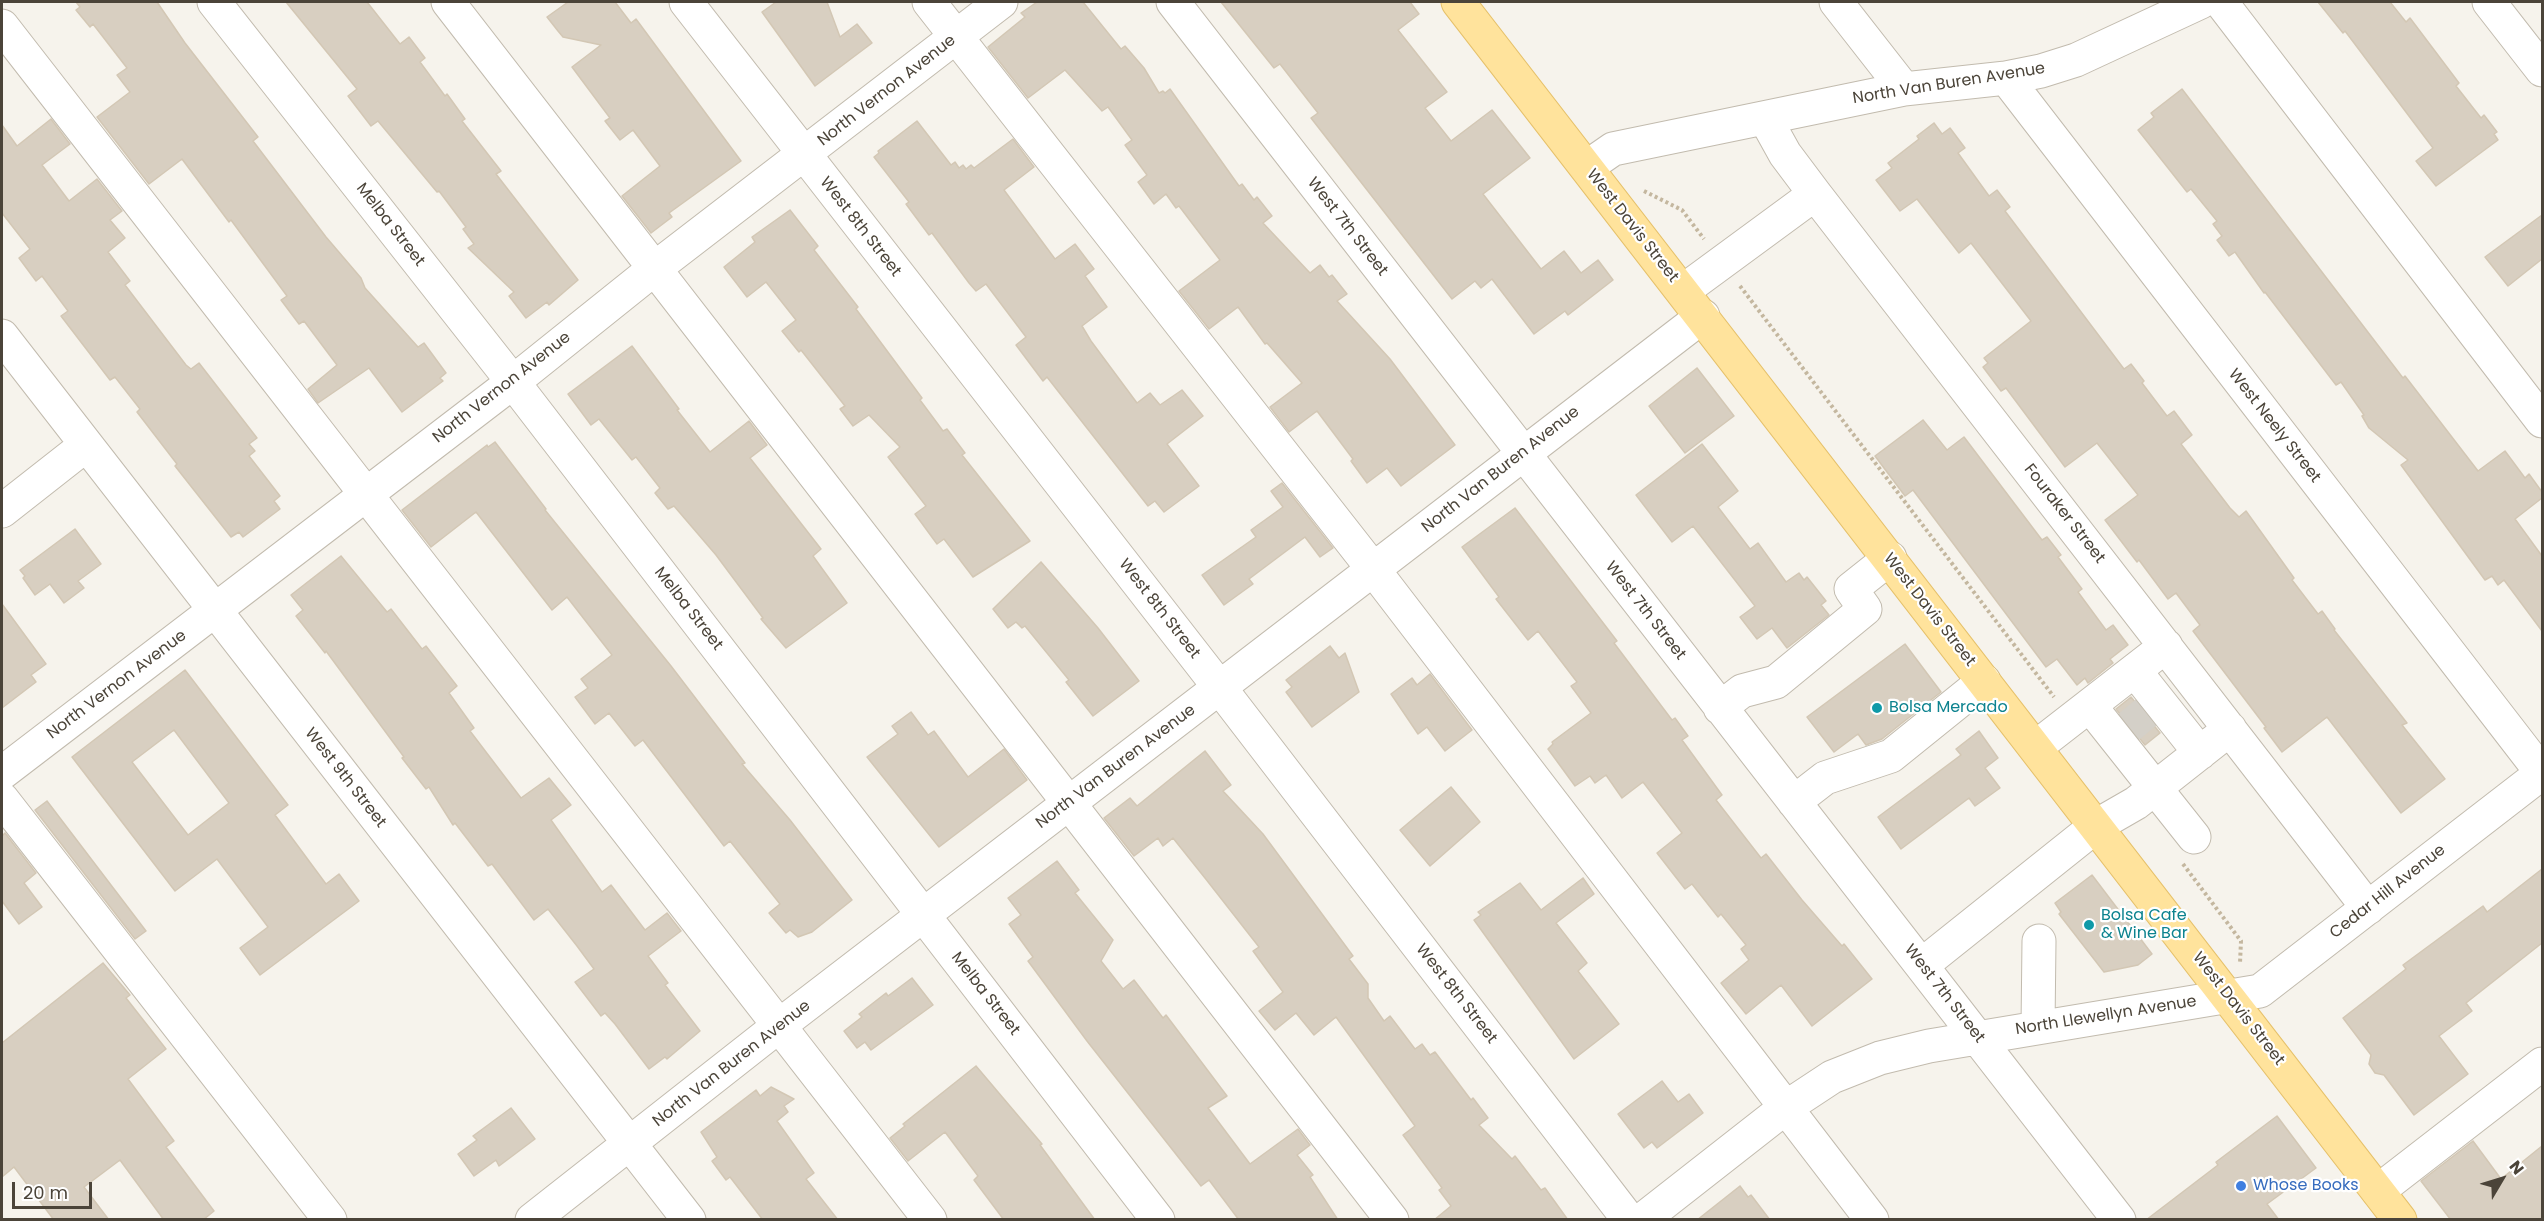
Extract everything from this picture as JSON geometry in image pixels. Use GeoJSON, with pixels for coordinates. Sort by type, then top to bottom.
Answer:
{"type":"FeatureCollection","features":[{"type":"Feature","properties":{"kind":"main road","name":"West Davis Street"},"geometry":{"type":"LineString","coordinates":[[1458,2],[2400,1220]]}},
{"type":"Feature","properties":{"kind":"street","name":"Melba Street"},"geometry":{"type":"LineString","coordinates":[[214,2],[513,382],[1158,1220]]}},
{"type":"Feature","properties":{"kind":"street"},"geometry":{"type":"LineString","coordinates":[[448,2],[1392,1220]]}},
{"type":"Feature","properties":{"kind":"street","name":"West 8th Street"},"geometry":{"type":"LineString","coordinates":[[686,2],[1220,688],[1629,1220]]}},
{"type":"Feature","properties":{"kind":"street"},"geometry":{"type":"LineString","coordinates":[[929,2],[1373,569],[1872,1220]]}},
{"type":"Feature","properties":{"kind":"street","name":"North Vernon Avenue"},"geometry":{"type":"LineString","coordinates":[[2,773],[513,382],[654,269],[804,156],[1001,2]]}},
{"type":"Feature","properties":{"kind":"street","name":"West 7th Street"},"geometry":{"type":"LineString","coordinates":[[1173,2],[2119,1220]]}},
{"type":"Feature","properties":{"kind":"street"},"geometry":{"type":"LineString","coordinates":[[1836,2],[1904,89]]}},
{"type":"Feature","properties":{"kind":"street","name":"North Van Buren Avenue"},"geometry":{"type":"LineString","coordinates":[[1587,167],[1613,149],[1904,89],[2006,78],[2042,71],[2076,60],[2145,13],[2201,2]]}},
{"type":"Feature","properties":{"kind":"street"},"geometry":{"type":"LineString","coordinates":[[2221,2],[2542,421]]}},
{"type":"Feature","properties":{"kind":"street"},"geometry":{"type":"LineString","coordinates":[[2489,2],[2542,70]]}},
{"type":"Feature","properties":{"kind":"street"},"geometry":{"type":"LineString","coordinates":[[2,26],[930,1220]]}},
{"type":"Feature","properties":{"kind":"street","name":"West Neely Street"},"geometry":{"type":"LineString","coordinates":[[2006,78],[2542,773]]}},
{"type":"Feature","properties":{"kind":"street","name":"Fouraker Street"},"geometry":{"type":"LineString","coordinates":[[1764,118],[1785,154],[1815,194],[2368,908]]}},
{"type":"Feature","properties":{"kind":"street","name":"North Van Buren Avenue"},"geometry":{"type":"LineString","coordinates":[[532,1220],[923,914],[1220,688],[1522,453],[1693,304],[1722,263],[1815,194]]}},
{"type":"Feature","properties":{"kind":"street","name":"West 9th Street"},"geometry":{"type":"LineString","coordinates":[[2,336],[689,1220]]}},
{"type":"Feature","properties":{"kind":"street"},"geometry":{"type":"LineString","coordinates":[[2,511],[86,445]]}},
{"type":"Feature","properties":{"kind":"street"},"geometry":{"type":"LineString","coordinates":[[1720,708],[1742,691],[1776,682],[1865,609],[1851,589],[1890,558]]}},
{"type":"Feature","properties":{"kind":"street"},"geometry":{"type":"LineString","coordinates":[[2036,747],[2130,716],[2166,646]]}},
{"type":"Feature","properties":{"kind":"street"},"geometry":{"type":"LineString","coordinates":[[1794,802],[1825,778],[1891,756],[1984,681]]}},
{"type":"Feature","properties":{"kind":"street"},"geometry":{"type":"LineString","coordinates":[[2130,716],[2200,753]]}},
{"type":"Feature","properties":{"kind":"street"},"geometry":{"type":"LineString","coordinates":[[2130,716],[2155,788],[2186,848]]}},
{"type":"Feature","properties":{"kind":"street"},"geometry":{"type":"LineString","coordinates":[[1922,965],[2096,826],[2136,803],[2230,729]]}},
{"type":"Feature","properties":{"kind":"street","name":"Cedar Hill Avenue"},"geometry":{"type":"LineString","coordinates":[[2227,996],[2260,991],[2542,773]]}},
{"type":"Feature","properties":{"kind":"street"},"geometry":{"type":"LineString","coordinates":[[2,799],[330,1220]]}},
{"type":"Feature","properties":{"kind":"street"},"geometry":{"type":"LineString","coordinates":[[2038,940],[2038,1027]]}},
{"type":"Feature","properties":{"kind":"street","name":"North Llewellyn Avenue"},"geometry":{"type":"LineString","coordinates":[[1642,1220],[1785,1108],[1832,1077],[1880,1058],[1978,1037],[2227,996]]}},
{"type":"Feature","properties":{"kind":"street"},"geometry":{"type":"LineString","coordinates":[[2378,1191],[2542,1064]]}},
{"type":"Feature","properties":{"kind":"path"},"geometry":{"type":"LineString","coordinates":[[1640,185],[1645,192],[1682,210],[1722,263],[2130,716]]}},
{"type":"Feature","properties":{"kind":"path"},"geometry":{"type":"LineString","coordinates":[[2186,848],[2241,941],[2240,964]]}},
{"type":"Feature","properties":{"kind":"building"},"geometry":{"type":"Polygon","coordinates":[[[76,2],[157,2],[185,43],[258,137],[253,141],[326,237],[361,278],[365,288],[418,347],[424,343],[446,373],[440,378],[443,381],[402,412],[369,368],[318,403],[308,389],[337,365],[304,321],[299,324],[281,300],[287,296],[231,220],[229,222],[182,159],[149,184],[97,117],[130,92],[117,75],[127,68],[93,24],[90,27],[76,10],[80,7],[76,2]]]}},
{"type":"Feature","properties":{"kind":"building"},"geometry":{"type":"Polygon","coordinates":[[[286,2],[367,2],[400,44],[409,37],[425,58],[420,62],[445,96],[447,94],[465,119],[462,121],[501,171],[496,174],[578,280],[549,305],[547,302],[526,318],[509,296],[514,292],[468,248],[474,244],[463,229],[466,227],[439,191],[437,192],[378,121],[371,126],[348,96],[357,89],[286,2]]]}},
{"type":"Feature","properties":{"kind":"building"},"geometry":{"type":"Polygon","coordinates":[[[568,2],[615,2],[631,23],[636,19],[741,161],[669,213],[672,217],[651,233],[622,196],[660,166],[633,130],[620,140],[605,121],[610,118],[572,67],[601,45],[563,37],[547,17],[568,2]]]}},
{"type":"Feature","properties":{"kind":"building"},"geometry":{"type":"Polygon","coordinates":[[[776,2],[827,2],[840,37],[857,24],[872,43],[815,86],[762,12],[776,2]]]}},
{"type":"Feature","properties":{"kind":"building"},"geometry":{"type":"Polygon","coordinates":[[[1037,2],[1083,2],[1121,49],[1125,46],[1144,68],[1159,93],[1163,91],[1165,93],[1170,89],[1239,186],[1242,184],[1254,200],[1257,197],[1272,216],[1263,223],[1310,273],[1320,265],[1329,277],[1332,275],[1347,294],[1337,301],[1390,359],[1455,445],[1401,486],[1387,468],[1367,483],[1351,461],[1353,459],[1317,411],[1289,432],[1270,407],[1302,383],[1267,343],[1265,344],[1238,307],[1209,329],[1179,291],[1220,260],[1179,206],[1176,208],[1166,194],[1154,204],[1138,182],[1147,175],[1125,145],[1132,140],[1108,107],[1102,111],[1065,70],[1028,98],[988,47],[1025,17],[1021,13],[1037,2]]]}},
{"type":"Feature","properties":{"kind":"building"},"geometry":{"type":"Polygon","coordinates":[[[1221,2],[1410,2],[1419,14],[1398,30],[1447,92],[1425,108],[1451,141],[1492,110],[1530,158],[1483,194],[1541,269],[1564,251],[1581,273],[1598,260],[1613,280],[1568,315],[1565,311],[1534,334],[1492,279],[1481,288],[1475,281],[1452,299],[1311,118],[1318,113],[1280,64],[1274,68],[1221,2]]]}},
{"type":"Feature","properties":{"kind":"building"},"geometry":{"type":"Polygon","coordinates":[[[2318,2],[2390,2],[2406,22],[2410,18],[2459,83],[2456,86],[2481,118],[2484,115],[2497,132],[2494,134],[2498,140],[2436,186],[2416,161],[2433,148],[2345,31],[2343,33],[2318,2]]]}},
{"type":"Feature","properties":{"kind":"building"},"geometry":{"type":"Polygon","coordinates":[[[2182,89],[2403,378],[2405,376],[2478,471],[2505,451],[2525,478],[2529,474],[2542,492],[2542,498],[2515,519],[2542,556],[2542,631],[2504,580],[2498,585],[2492,576],[2485,580],[2401,465],[2408,460],[2369,428],[2362,416],[2364,415],[2341,382],[2336,385],[2235,252],[2229,256],[2217,240],[2222,236],[2213,224],[2217,221],[2191,189],[2187,192],[2138,130],[2154,117],[2151,113],[2182,89]]]}},
{"type":"Feature","properties":{"kind":"building"},"geometry":{"type":"Polygon","coordinates":[[[51,119],[70,144],[42,165],[69,201],[97,179],[122,211],[110,220],[125,238],[108,252],[130,281],[125,285],[186,365],[191,369],[199,363],[257,438],[249,444],[255,451],[249,456],[280,496],[274,501],[280,509],[243,537],[239,532],[231,537],[175,466],[177,464],[137,412],[140,409],[115,377],[110,380],[61,316],[68,311],[42,276],[36,281],[19,258],[30,249],[2,213],[2,125],[17,146],[51,119]]]}},
{"type":"Feature","properties":{"kind":"building"},"geometry":{"type":"Polygon","coordinates":[[[917,121],[951,165],[955,162],[959,168],[963,165],[966,169],[971,165],[974,168],[1013,139],[1034,167],[1004,190],[1055,259],[1075,244],[1094,269],[1085,276],[1107,307],[1082,326],[1091,341],[1137,403],[1150,393],[1160,405],[1182,390],[1203,416],[1167,444],[1199,486],[1164,512],[1155,501],[1148,506],[1047,377],[1043,381],[1016,345],[1026,337],[986,284],[976,291],[969,283],[932,233],[929,235],[906,204],[909,202],[874,157],[879,153],[878,151],[917,121]]]}},
{"type":"Feature","properties":{"kind":"building"},"geometry":{"type":"Polygon","coordinates":[[[1934,123],[1942,134],[1950,128],[1965,148],[1958,153],[1989,196],[1997,190],[2010,207],[2005,211],[2124,369],[2131,364],[2167,416],[2174,411],[2192,435],[2181,444],[2230,508],[2239,517],[2246,511],[2294,578],[2292,580],[2318,614],[2322,611],[2334,630],[2407,723],[2402,725],[2445,779],[2401,813],[2327,717],[2282,752],[2264,728],[2266,727],[2193,631],[2200,625],[2176,593],[2168,599],[2105,520],[2138,495],[2097,443],[2065,467],[2006,388],[2001,391],[1983,367],[1988,363],[1984,358],[2031,321],[1971,243],[1959,253],[1917,199],[1900,211],[1876,180],[1892,168],[1888,163],[1919,139],[1917,136],[1934,123]]]}},
{"type":"Feature","properties":{"kind":"building"},"geometry":{"type":"Polygon","coordinates":[[[790,210],[818,246],[814,250],[858,307],[856,309],[922,398],[920,400],[943,431],[947,429],[965,453],[962,455],[1030,541],[973,577],[944,539],[937,544],[915,514],[926,506],[888,457],[900,447],[869,415],[853,426],[840,409],[845,406],[801,350],[799,352],[782,331],[796,320],[766,282],[747,297],[724,267],[755,242],[752,237],[790,210]]]}},
{"type":"Feature","properties":{"kind":"building"},"geometry":{"type":"Polygon","coordinates":[[[2542,215],[2542,259],[2508,286],[2485,257],[2542,215]]]}},
{"type":"Feature","properties":{"kind":"building"},"geometry":{"type":"Polygon","coordinates":[[[632,346],[710,452],[749,421],[767,445],[750,458],[821,549],[813,556],[847,603],[786,648],[761,619],[763,618],[716,555],[674,506],[668,509],[655,493],[660,488],[636,457],[632,460],[599,419],[591,425],[568,394],[632,346]]]}},
{"type":"Feature","properties":{"kind":"building"},"geometry":{"type":"Polygon","coordinates":[[[1697,368],[1734,416],[1685,453],[1649,406],[1697,368]]]}},
{"type":"Feature","properties":{"kind":"building"},"geometry":{"type":"Polygon","coordinates":[[[1923,420],[1947,450],[1964,437],[2042,540],[2047,537],[2061,555],[2058,557],[2082,589],[2078,592],[2106,630],[2113,625],[2128,645],[2110,659],[2113,663],[2088,683],[2085,678],[2077,685],[2057,659],[2046,667],[1913,490],[1905,496],[1875,456],[1923,420]]]}},
{"type":"Feature","properties":{"kind":"building"},"geometry":{"type":"Polygon","coordinates":[[[495,442],[545,510],[671,666],[745,763],[742,764],[790,820],[852,900],[812,932],[798,937],[790,930],[786,933],[769,913],[780,904],[730,841],[724,846],[643,740],[635,746],[609,713],[595,724],[575,697],[588,688],[581,679],[612,655],[567,597],[552,610],[476,512],[431,547],[402,510],[487,445],[488,447],[495,442]]]}},
{"type":"Feature","properties":{"kind":"building"},"geometry":{"type":"Polygon","coordinates":[[[1702,444],[1738,491],[1718,507],[1750,549],[1758,543],[1786,582],[1799,573],[1804,580],[1807,577],[1826,601],[1821,605],[1829,615],[1787,648],[1772,628],[1757,639],[1740,617],[1755,606],[1693,526],[1672,542],[1636,495],[1702,444]]]}},
{"type":"Feature","properties":{"kind":"building"},"geometry":{"type":"Polygon","coordinates":[[[1282,483],[1333,548],[1320,557],[1305,537],[1249,579],[1253,584],[1224,605],[1202,575],[1256,537],[1251,530],[1283,507],[1271,491],[1282,483]]]}},
{"type":"Feature","properties":{"kind":"building"},"geometry":{"type":"Polygon","coordinates":[[[1515,508],[1617,641],[1614,643],[1672,720],[1675,718],[1688,736],[1682,740],[1722,795],[1716,800],[1761,858],[1766,854],[1802,900],[1842,946],[1844,944],[1872,979],[1812,1026],[1781,985],[1746,1014],[1721,983],[1749,960],[1741,949],[1746,945],[1721,914],[1718,917],[1692,884],[1685,889],[1657,853],[1682,833],[1643,782],[1622,798],[1606,775],[1595,783],[1590,776],[1575,786],[1548,749],[1553,744],[1552,742],[1591,713],[1571,686],[1577,682],[1538,631],[1528,640],[1496,599],[1499,597],[1462,547],[1515,508]]]}},
{"type":"Feature","properties":{"kind":"building"},"geometry":{"type":"Polygon","coordinates":[[[75,529],[101,564],[78,581],[84,588],[64,603],[50,584],[35,595],[20,570],[75,529]]]}},
{"type":"Feature","properties":{"kind":"building"},"geometry":{"type":"Polygon","coordinates":[[[341,556],[387,612],[391,609],[422,649],[426,646],[457,686],[449,693],[474,728],[470,731],[521,798],[549,778],[571,805],[551,820],[602,892],[611,885],[645,930],[667,913],[681,931],[648,956],[668,983],[665,985],[700,1031],[667,1059],[665,1057],[649,1069],[615,1024],[605,1013],[601,1016],[575,982],[594,969],[577,946],[548,909],[534,920],[492,864],[488,866],[455,823],[453,825],[429,787],[426,789],[326,651],[325,653],[296,616],[303,610],[291,595],[341,556]]]}},
{"type":"Feature","properties":{"kind":"building"},"geometry":{"type":"Polygon","coordinates":[[[1041,562],[1098,628],[1139,681],[1093,716],[1066,682],[1069,680],[1025,626],[1022,628],[1016,622],[1008,628],[993,609],[1041,562]]]}},
{"type":"Feature","properties":{"kind":"building"},"geometry":{"type":"Polygon","coordinates":[[[2,604],[46,664],[31,675],[36,682],[2,708],[2,604]]]}},
{"type":"Feature","properties":{"kind":"building","name":"Bolsa Mercado"},"geometry":{"type":"Polygon","coordinates":[[[1905,644],[1941,692],[1882,739],[1866,745],[1858,734],[1834,752],[1807,717],[1905,644]]]}},
{"type":"Feature","properties":{"kind":"building"},"geometry":{"type":"Polygon","coordinates":[[[1330,646],[1339,658],[1345,653],[1359,692],[1312,727],[1286,692],[1292,687],[1286,680],[1330,646]]]}},
{"type":"Feature","properties":{"kind":"building"},"geometry":{"type":"Polygon","coordinates":[[[185,670],[288,805],[275,815],[326,884],[339,874],[359,901],[260,975],[240,948],[268,927],[217,859],[175,891],[72,757],[185,670]],[[174,730],[132,762],[188,835],[229,803],[174,730]]]}},
{"type":"Feature","properties":{"kind":"building"},"geometry":{"type":"Polygon","coordinates":[[[1430,674],[1472,730],[1445,751],[1427,727],[1418,734],[1391,694],[1412,678],[1417,685],[1430,674]]]}},
{"type":"Feature","properties":{"kind":"building"},"geometry":{"type":"Polygon","coordinates":[[[2131,697],[2160,733],[2145,745],[2116,709],[2131,697]]]}},
{"type":"Feature","properties":{"kind":"building"},"geometry":{"type":"Polygon","coordinates":[[[911,712],[928,735],[934,731],[968,777],[1004,749],[1027,780],[939,847],[867,757],[898,734],[892,726],[911,712]]]}},
{"type":"Feature","properties":{"kind":"building"},"geometry":{"type":"Polygon","coordinates":[[[1979,731],[1998,758],[1985,768],[2000,788],[1975,806],[1969,798],[1901,849],[1878,817],[1961,755],[1956,749],[1979,731]]]}},
{"type":"Feature","properties":{"kind":"building"},"geometry":{"type":"Polygon","coordinates":[[[1205,751],[1231,785],[1223,791],[1263,834],[1353,956],[1349,959],[1368,984],[1368,998],[1384,1021],[1390,1016],[1415,1049],[1422,1044],[1430,1055],[1435,1052],[1471,1100],[1473,1098],[1488,1118],[1479,1125],[1512,1159],[1515,1156],[1541,1190],[1545,1188],[1568,1220],[1434,1220],[1451,1206],[1439,1190],[1442,1188],[1403,1135],[1415,1126],[1336,1017],[1314,1035],[1296,1013],[1275,1030],[1259,1011],[1283,992],[1253,951],[1259,947],[1173,838],[1163,846],[1158,838],[1134,856],[1104,818],[1130,798],[1137,806],[1205,751]]]}},
{"type":"Feature","properties":{"kind":"building"},"geometry":{"type":"Polygon","coordinates":[[[1451,787],[1480,822],[1430,866],[1400,830],[1451,787]]]}},
{"type":"Feature","properties":{"kind":"building"},"geometry":{"type":"Polygon","coordinates":[[[47,801],[146,931],[135,939],[35,810],[47,801]]]}},
{"type":"Feature","properties":{"kind":"building"},"geometry":{"type":"Polygon","coordinates":[[[5,833],[36,873],[24,883],[42,907],[19,924],[2,901],[2,836],[5,833]]]}},
{"type":"Feature","properties":{"kind":"building"},"geometry":{"type":"Polygon","coordinates":[[[1057,861],[1079,890],[1075,893],[1113,940],[1101,961],[1123,989],[1134,980],[1163,1018],[1166,1015],[1227,1096],[1208,1108],[1250,1164],[1298,1129],[1310,1145],[1297,1155],[1313,1175],[1310,1177],[1338,1220],[1239,1220],[1209,1180],[1201,1186],[1087,1041],[1028,961],[1033,957],[1009,924],[1021,915],[1008,898],[1057,861]]]}},
{"type":"Feature","properties":{"kind":"building"},"geometry":{"type":"Polygon","coordinates":[[[2542,869],[2542,943],[2466,1003],[2472,1011],[2439,1036],[2468,1074],[2414,1115],[2384,1075],[2375,1073],[2369,1064],[2371,1055],[2343,1018],[2406,969],[2403,965],[2483,906],[2487,912],[2542,869]]]}},
{"type":"Feature","properties":{"kind":"building","name":"Bolsa Cafe & Wine Bar"},"geometry":{"type":"Polygon","coordinates":[[[2092,875],[2152,954],[2138,965],[2104,972],[2059,914],[2061,912],[2055,903],[2092,875]]]}},
{"type":"Feature","properties":{"kind":"building"},"geometry":{"type":"Polygon","coordinates":[[[1583,878],[1594,894],[1556,923],[1587,963],[1578,971],[1619,1024],[1574,1059],[1474,920],[1481,915],[1478,912],[1520,883],[1541,910],[1583,878]]]}},
{"type":"Feature","properties":{"kind":"building"},"geometry":{"type":"Polygon","coordinates":[[[103,963],[130,995],[126,998],[166,1049],[128,1079],[174,1141],[166,1147],[214,1211],[203,1220],[164,1220],[120,1160],[84,1187],[109,1220],[54,1220],[14,1167],[2,1177],[2,1043],[103,963]]]}},
{"type":"Feature","properties":{"kind":"building"},"geometry":{"type":"Polygon","coordinates":[[[912,978],[933,1005],[871,1050],[865,1042],[857,1048],[844,1031],[862,1017],[859,1014],[886,993],[888,996],[912,978]]]}},
{"type":"Feature","properties":{"kind":"building"},"geometry":{"type":"Polygon","coordinates":[[[976,1066],[1042,1144],[1040,1145],[1095,1220],[1004,1220],[974,1180],[978,1176],[945,1132],[908,1161],[890,1138],[905,1126],[903,1124],[976,1066]]]}},
{"type":"Feature","properties":{"kind":"building"},"geometry":{"type":"Polygon","coordinates":[[[1662,1081],[1678,1102],[1689,1094],[1703,1113],[1657,1148],[1652,1142],[1644,1148],[1618,1114],[1662,1081]]]}},
{"type":"Feature","properties":{"kind":"building"},"geometry":{"type":"Polygon","coordinates":[[[771,1087],[794,1099],[784,1106],[788,1112],[777,1121],[814,1173],[806,1179],[838,1220],[763,1220],[730,1177],[726,1180],[712,1161],[717,1157],[701,1132],[756,1090],[760,1096],[771,1087]]]}},
{"type":"Feature","properties":{"kind":"building"},"geometry":{"type":"Polygon","coordinates":[[[511,1108],[535,1139],[499,1166],[496,1160],[474,1176],[458,1154],[477,1140],[473,1136],[511,1108]]]}},
{"type":"Feature","properties":{"kind":"building","name":"Whose Books"},"geometry":{"type":"Polygon","coordinates":[[[2277,1116],[2316,1168],[2267,1204],[2279,1220],[2146,1220],[2218,1165],[2216,1162],[2277,1116]]]}},
{"type":"Feature","properties":{"kind":"building"},"geometry":{"type":"Polygon","coordinates":[[[2473,1141],[2501,1179],[2542,1146],[2542,1220],[2451,1220],[2421,1181],[2473,1141]]]}},
{"type":"Feature","properties":{"kind":"building"},"geometry":{"type":"Polygon","coordinates":[[[1740,1186],[1748,1197],[1751,1195],[1770,1220],[1697,1220],[1740,1186]]]}},
{"type":"Feature","properties":{"kind":"tunnel"},"geometry":{"type":"LineString","coordinates":[[2125,730],[2149,710]]}},
{"type":"Feature","properties":{"kind":"place","name":"Bolsa Mercado"},"geometry":{"type":"Point","coordinates":[1877,708]}},
{"type":"Feature","properties":{"kind":"place","name":"Bolsa Cafe & Wine Bar"},"geometry":{"type":"Point","coordinates":[2089,925]}},
{"type":"Feature","properties":{"kind":"place","name":"Whose Books"},"geometry":{"type":"Point","coordinates":[2241,1186]}}]}
